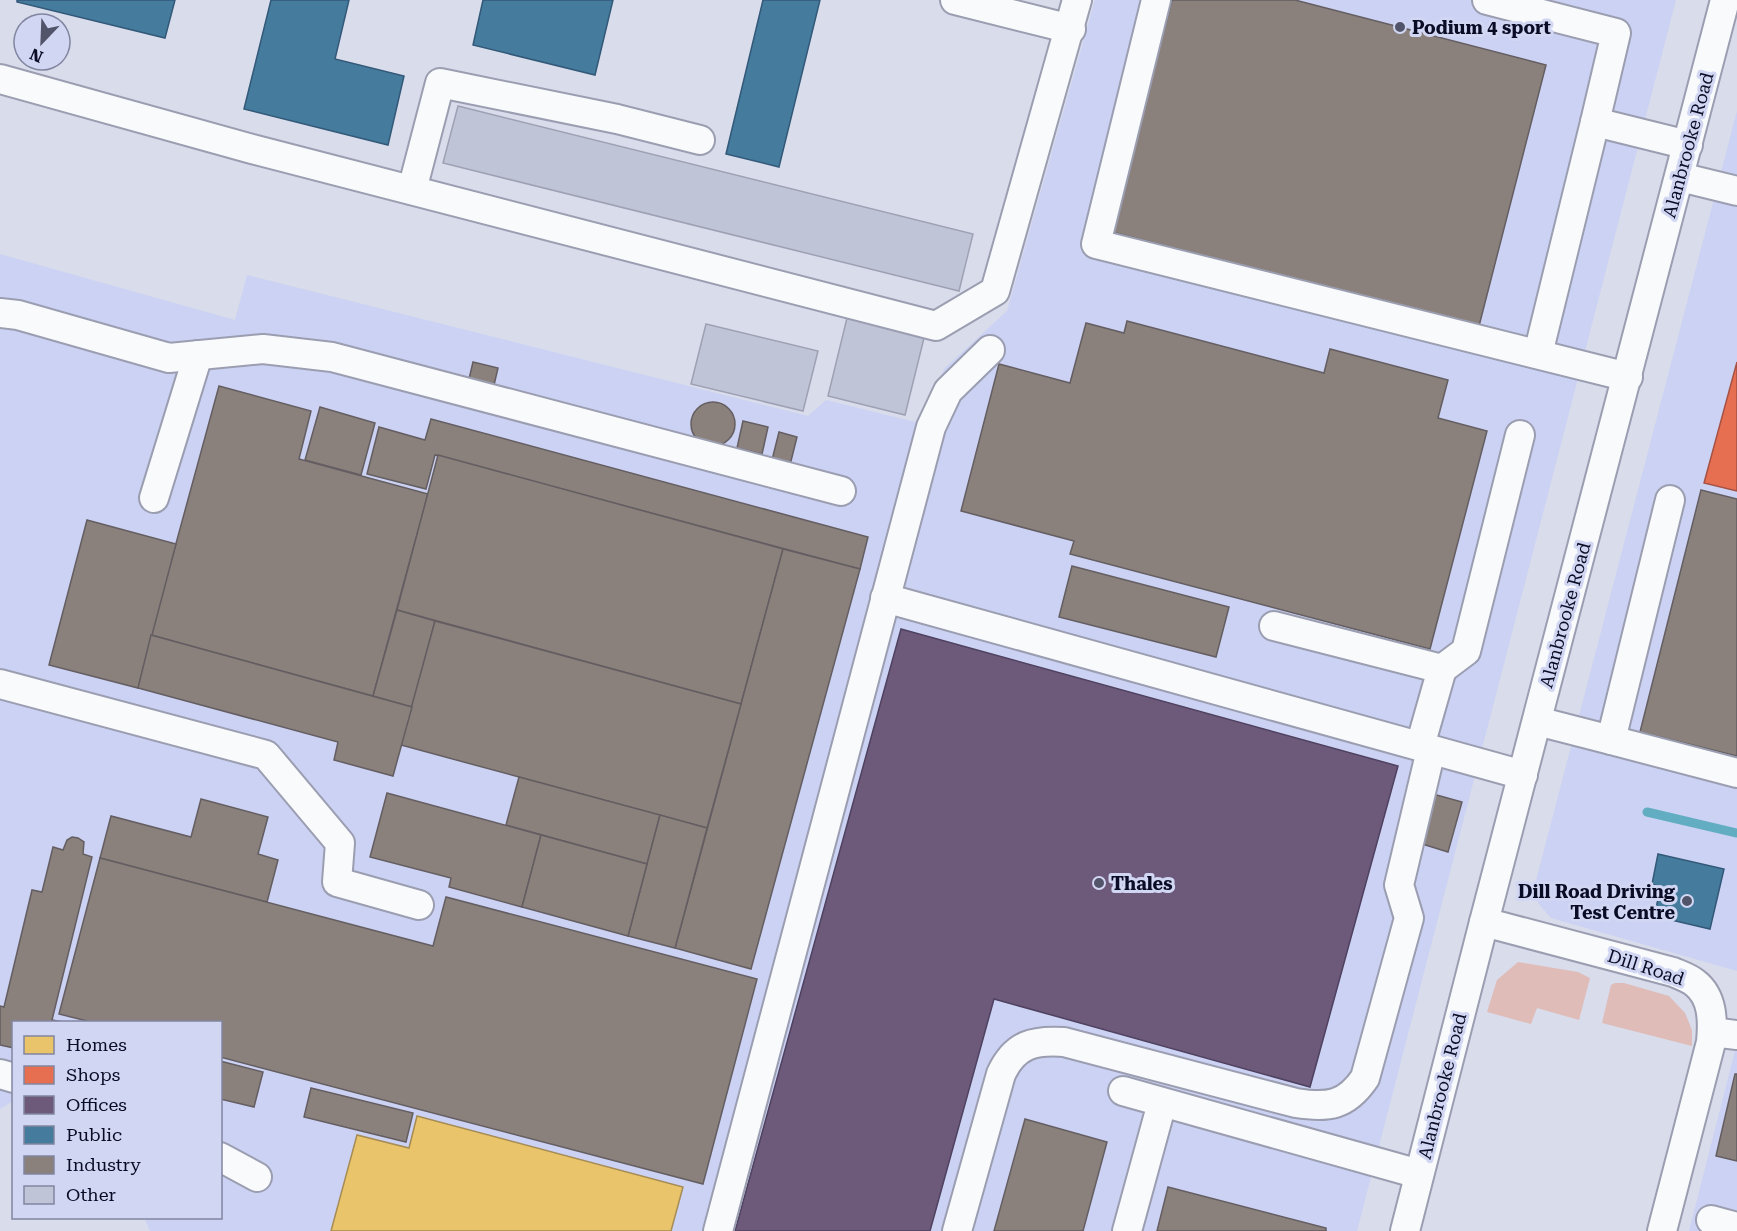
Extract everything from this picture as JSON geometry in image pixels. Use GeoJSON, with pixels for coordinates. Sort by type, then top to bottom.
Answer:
{"type":"FeatureCollection","features":[{"type":"Feature","properties":{"kind":"street"},"geometry":{"type":"LineString","coordinates":[[955,0],[1071,29]]}},
{"type":"Feature","properties":{"kind":"street"},"geometry":{"type":"LineString","coordinates":[[0,79],[252,149],[936,326],[995,291],[1071,29],[1077,0]]}},
{"type":"Feature","properties":{"kind":"street"},"geometry":{"type":"LineString","coordinates":[[1156,0],[1096,244],[1628,377]]}},
{"type":"Feature","properties":{"kind":"street"},"geometry":{"type":"LineString","coordinates":[[1487,0],[1616,33],[1538,354]]}},
{"type":"Feature","properties":{"kind":"street","name":"Alanbrooke Road"},"geometry":{"type":"LineString","coordinates":[[1406,1231],[1484,921],[1725,0]]}},
{"type":"Feature","properties":{"kind":"street"},"geometry":{"type":"LineString","coordinates":[[412,190],[440,83],[617,119],[700,140]]}},
{"type":"Feature","properties":{"kind":"street"},"geometry":{"type":"LineString","coordinates":[[1595,122],[1688,144]]}},
{"type":"Feature","properties":{"kind":"street"},"geometry":{"type":"LineString","coordinates":[[1680,177],[1737,191]]}},
{"type":"Feature","properties":{"kind":"street"},"geometry":{"type":"LineString","coordinates":[[0,313],[18,315],[169,358],[263,349],[332,357],[841,491]]}},
{"type":"Feature","properties":{"kind":"street"},"geometry":{"type":"LineString","coordinates":[[718,1231],[931,427],[948,391],[990,350]]}},
{"type":"Feature","properties":{"kind":"street"},"geometry":{"type":"LineString","coordinates":[[154,498],[198,356]]}},
{"type":"Feature","properties":{"kind":"street"},"geometry":{"type":"LineString","coordinates":[[957,1231],[1001,1074],[1007,1060],[1017,1050],[1031,1044],[1046,1041],[1064,1042],[1312,1106],[1329,1105],[1344,1100],[1356,1091],[1365,1078],[1409,918],[1399,885],[1442,669],[1466,651],[1520,435]]}},
{"type":"Feature","properties":{"kind":"street"},"geometry":{"type":"LineString","coordinates":[[1611,740],[1670,500]]}},
{"type":"Feature","properties":{"kind":"street"},"geometry":{"type":"LineString","coordinates":[[885,598],[1522,775]]}},
{"type":"Feature","properties":{"kind":"street"},"geometry":{"type":"LineString","coordinates":[[1275,626],[1442,669]]}},
{"type":"Feature","properties":{"kind":"street"},"geometry":{"type":"LineString","coordinates":[[0,684],[266,755],[340,843],[338,882],[419,905]]}},
{"type":"Feature","properties":{"kind":"street"},"geometry":{"type":"LineString","coordinates":[[1537,721],[1737,773]]}},
{"type":"Feature","properties":{"kind":"street","name":"Dill Road"},"geometry":{"type":"LineString","coordinates":[[1484,921],[1673,972],[1696,983],[1707,998],[1713,1018],[1724,1034],[1711,1042],[1662,1231]]}},
{"type":"Feature","properties":{"kind":"street"},"geometry":{"type":"LineString","coordinates":[[1123,1091],[1419,1174]]}},
{"type":"Feature","properties":{"kind":"street"},"geometry":{"type":"LineString","coordinates":[[1127,1231],[1162,1103]]}},
{"type":"Feature","properties":{"kind":"street"},"geometry":{"type":"LineString","coordinates":[[222,1158],[257,1177]]}},
{"type":"Feature","properties":{"kind":"shaded area"},"geometry":{"type":"Polygon","coordinates":[[[1095,0],[1676,0],[1357,1231],[150,1231],[144,1219],[222,1219],[222,1021],[12,1021],[12,1102],[0,1109],[0,254],[235,320],[247,275],[808,416],[826,400],[915,422],[945,368],[1007,311],[1095,0]]]}},
{"type":"Feature","properties":{"kind":"shaded area"},"geometry":{"type":"Polygon","coordinates":[[[1737,111],[1737,971],[1551,918],[1538,903],[1534,888],[1737,111]]]}},
{"type":"Feature","properties":{"kind":"shaded area"},"geometry":{"type":"Polygon","coordinates":[[[1518,962],[1578,972],[1590,978],[1579,1020],[1537,1008],[1531,1024],[1487,1012],[1497,980],[1518,962]]]}},
{"type":"Feature","properties":{"kind":"shaded area"},"geometry":{"type":"Polygon","coordinates":[[[1624,983],[1669,996],[1685,1013],[1692,1030],[1692,1046],[1602,1023],[1611,985],[1624,983]]]}},
{"type":"Feature","properties":{"kind":"shaded area"},"geometry":{"type":"Polygon","coordinates":[[[1737,1043],[1737,1231],[1689,1231],[1737,1043]]]}},
{"type":"Feature","properties":{"kind":"building: Homes"},"geometry":{"type":"Polygon","coordinates":[[[417,1116],[683,1187],[671,1231],[331,1231],[357,1135],[409,1148],[417,1116]]]}},
{"type":"Feature","properties":{"kind":"building: Shops"},"geometry":{"type":"Polygon","coordinates":[[[1737,362],[1737,491],[1704,483],[1737,362]]]}},
{"type":"Feature","properties":{"kind":"building: Offices","name":"Thales"},"geometry":{"type":"Polygon","coordinates":[[[901,629],[1398,766],[1310,1087],[994,999],[930,1231],[735,1231],[901,629]]]}},
{"type":"Feature","properties":{"kind":"building: Public"},"geometry":{"type":"Polygon","coordinates":[[[17,0],[175,0],[165,38],[72,15],[72,12],[58,12],[17,2],[17,0]]]}},
{"type":"Feature","properties":{"kind":"building: Public"},"geometry":{"type":"Polygon","coordinates":[[[271,0],[349,0],[335,59],[404,76],[388,145],[244,109],[271,0]]]}},
{"type":"Feature","properties":{"kind":"building: Public"},"geometry":{"type":"Polygon","coordinates":[[[483,0],[613,0],[595,75],[473,45],[483,0]]]}},
{"type":"Feature","properties":{"kind":"building: Public"},"geometry":{"type":"Polygon","coordinates":[[[763,0],[820,0],[779,167],[726,154],[763,0]]]}},
{"type":"Feature","properties":{"kind":"building: Public","name":"Dill Road Driving Test Centre"},"geometry":{"type":"Polygon","coordinates":[[[1658,854],[1724,869],[1710,929],[1654,916],[1661,887],[1652,884],[1658,854]]]}},
{"type":"Feature","properties":{"kind":"building: Industry"},"geometry":{"type":"Polygon","coordinates":[[[1172,0],[1295,0],[1546,65],[1479,326],[1112,232],[1172,0]]]}},
{"type":"Feature","properties":{"kind":"building: Industry"},"geometry":{"type":"Polygon","coordinates":[[[1127,321],[1324,373],[1330,349],[1448,380],[1438,418],[1487,431],[1430,649],[1070,554],[1074,541],[961,511],[999,364],[1070,383],[1086,323],[1124,333],[1127,321]]]}},
{"type":"Feature","properties":{"kind":"building: Industry"},"geometry":{"type":"Polygon","coordinates":[[[473,362],[498,368],[494,385],[469,379],[473,362]]]}},
{"type":"Feature","properties":{"kind":"building: Industry"},"geometry":{"type":"Polygon","coordinates":[[[219,386],[311,411],[299,459],[428,494],[373,696],[151,635],[219,386]]]}},
{"type":"Feature","properties":{"kind":"building: Industry"},"geometry":{"type":"Polygon","coordinates":[[[713,402],[728,409],[735,424],[728,439],[713,446],[698,439],[691,424],[698,409],[713,402]]]}},
{"type":"Feature","properties":{"kind":"building: Industry"},"geometry":{"type":"Polygon","coordinates":[[[320,407],[375,423],[361,475],[305,460],[320,407]]]}},
{"type":"Feature","properties":{"kind":"building: Industry"},"geometry":{"type":"Polygon","coordinates":[[[431,419],[868,537],[860,569],[435,455],[426,489],[367,474],[379,427],[425,440],[431,419]]]}},
{"type":"Feature","properties":{"kind":"building: Industry"},"geometry":{"type":"Polygon","coordinates":[[[743,421],[768,427],[762,454],[737,448],[743,421]]]}},
{"type":"Feature","properties":{"kind":"building: Industry"},"geometry":{"type":"Polygon","coordinates":[[[779,432],[797,437],[790,465],[772,460],[779,432]]]}},
{"type":"Feature","properties":{"kind":"building: Industry"},"geometry":{"type":"Polygon","coordinates":[[[438,455],[783,549],[741,704],[397,610],[438,455]]]}},
{"type":"Feature","properties":{"kind":"building: Industry"},"geometry":{"type":"Polygon","coordinates":[[[1701,490],[1737,499],[1737,756],[1640,732],[1701,490]]]}},
{"type":"Feature","properties":{"kind":"building: Industry"},"geometry":{"type":"Polygon","coordinates":[[[87,520],[176,544],[138,688],[49,665],[87,520]]]}},
{"type":"Feature","properties":{"kind":"building: Industry"},"geometry":{"type":"Polygon","coordinates":[[[783,549],[860,569],[751,969],[675,948],[783,549]]]}},
{"type":"Feature","properties":{"kind":"building: Industry"},"geometry":{"type":"Polygon","coordinates":[[[1072,566],[1229,607],[1216,657],[1059,617],[1072,566]]]}},
{"type":"Feature","properties":{"kind":"building: Industry"},"geometry":{"type":"Polygon","coordinates":[[[397,610],[435,621],[412,707],[373,696],[397,610]]]}},
{"type":"Feature","properties":{"kind":"building: Industry"},"geometry":{"type":"Polygon","coordinates":[[[435,621],[741,704],[707,828],[401,745],[435,621]]]}},
{"type":"Feature","properties":{"kind":"building: Industry"},"geometry":{"type":"Polygon","coordinates":[[[151,635],[412,707],[393,776],[334,760],[338,742],[138,688],[151,635]]]}},
{"type":"Feature","properties":{"kind":"building: Industry"},"geometry":{"type":"Polygon","coordinates":[[[519,777],[660,815],[647,864],[506,825],[519,777]]]}},
{"type":"Feature","properties":{"kind":"building: Industry"},"geometry":{"type":"Polygon","coordinates":[[[387,793],[541,835],[522,907],[449,887],[451,878],[370,857],[387,793]]]}},
{"type":"Feature","properties":{"kind":"building: Industry"},"geometry":{"type":"Polygon","coordinates":[[[1433,794],[1462,802],[1448,852],[1419,843],[1433,794]]]}},
{"type":"Feature","properties":{"kind":"building: Industry"},"geometry":{"type":"Polygon","coordinates":[[[201,799],[268,817],[258,854],[278,860],[267,902],[100,858],[111,816],[191,837],[201,799]]]}},
{"type":"Feature","properties":{"kind":"building: Industry"},"geometry":{"type":"Polygon","coordinates":[[[660,815],[707,828],[675,948],[628,936],[660,815]]]}},
{"type":"Feature","properties":{"kind":"building: Industry"},"geometry":{"type":"Polygon","coordinates":[[[541,835],[647,864],[628,936],[522,907],[541,835]]]}},
{"type":"Feature","properties":{"kind":"building: Industry"},"geometry":{"type":"Polygon","coordinates":[[[72,837],[84,842],[83,854],[92,857],[52,1020],[58,1021],[12,1021],[12,1048],[0,1045],[0,1006],[4,1007],[32,890],[42,892],[53,847],[63,850],[67,840],[72,837]]]}},
{"type":"Feature","properties":{"kind":"building: Industry"},"geometry":{"type":"Polygon","coordinates":[[[100,858],[433,946],[446,897],[757,979],[703,1184],[222,1058],[222,1021],[87,1021],[59,1014],[100,858]]]}},
{"type":"Feature","properties":{"kind":"building: Industry"},"geometry":{"type":"Polygon","coordinates":[[[222,1062],[263,1072],[254,1107],[222,1099],[222,1062]]]}},
{"type":"Feature","properties":{"kind":"building: Industry"},"geometry":{"type":"Polygon","coordinates":[[[1735,1074],[1737,1074],[1737,1161],[1716,1156],[1735,1074]]]}},
{"type":"Feature","properties":{"kind":"building: Industry"},"geometry":{"type":"Polygon","coordinates":[[[311,1088],[413,1113],[406,1142],[304,1117],[311,1088]]]}},
{"type":"Feature","properties":{"kind":"building: Industry"},"geometry":{"type":"Polygon","coordinates":[[[1025,1119],[1107,1142],[1083,1231],[994,1231],[1025,1119]]]}},
{"type":"Feature","properties":{"kind":"building: Industry"},"geometry":{"type":"Polygon","coordinates":[[[1168,1187],[1326,1228],[1326,1231],[1157,1231],[1168,1187]]]}},
{"type":"Feature","properties":{"kind":"building: Other"},"geometry":{"type":"Polygon","coordinates":[[[458,106],[973,234],[959,291],[443,163],[458,106]]]}},
{"type":"Feature","properties":{"kind":"building: Other"},"geometry":{"type":"Polygon","coordinates":[[[847,318],[924,338],[905,415],[828,396],[847,318]]]}},
{"type":"Feature","properties":{"kind":"building: Other"},"geometry":{"type":"Polygon","coordinates":[[[706,324],[818,351],[803,411],[691,384],[706,324]]]}},
{"type":"Feature","properties":{"kind":"waterway"},"geometry":{"type":"LineString","coordinates":[[1647,812],[1737,833]]}},
{"type":"Feature","properties":{"kind":"place","name":"Podium 4 sport"},"geometry":{"type":"Point","coordinates":[1400,27]}},
{"type":"Feature","properties":{"kind":"place","name":"Thales"},"geometry":{"type":"Point","coordinates":[1099,883]}},
{"type":"Feature","properties":{"kind":"place","name":"Dill Road Driving Test Centre"},"geometry":{"type":"Point","coordinates":[1687,901]}}]}
